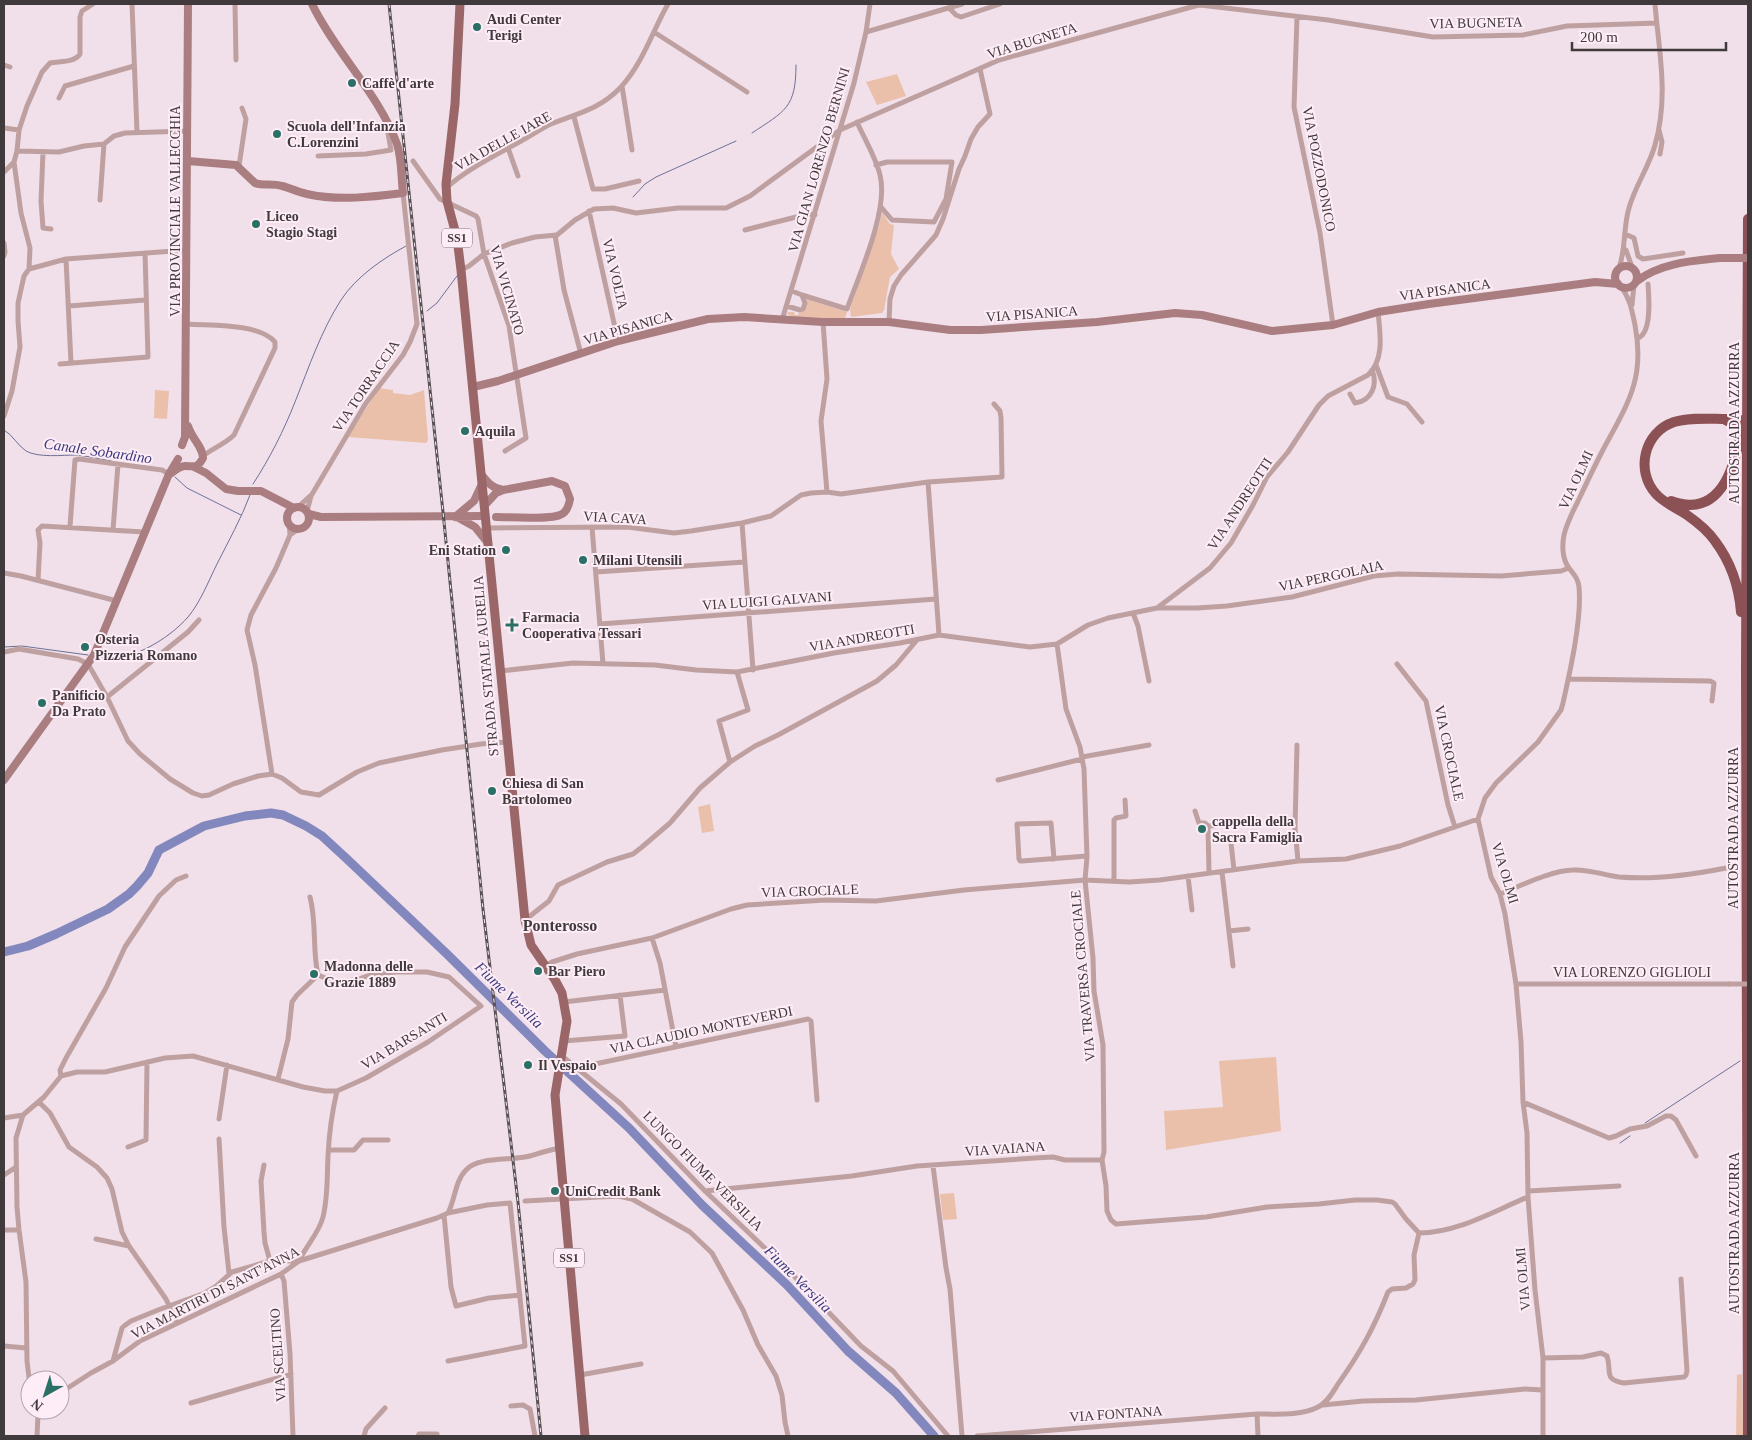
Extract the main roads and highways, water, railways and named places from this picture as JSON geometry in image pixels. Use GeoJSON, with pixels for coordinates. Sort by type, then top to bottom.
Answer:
{"type":"FeatureCollection","features":[{"type":"Feature","properties":{"kind":"highway","name":"AUTOSTRADA AZZURRA"},"geometry":{"type":"LineString","coordinates":[[1748,220],[1746,668],[1748,1436]]}},
{"type":"Feature","properties":{"kind":"highway"},"geometry":{"type":"LineString","coordinates":[[1727,420],[1684,423],[1669,427],[1658,436],[1649,448],[1647,465],[1651,482],[1662,496],[1678,503],[1694,504],[1711,498],[1721,488],[1730,474],[1738,453],[1748,390]]}},
{"type":"Feature","properties":{"kind":"highway"},"geometry":{"type":"LineString","coordinates":[[1746,668],[1741,608],[1737,587],[1728,563],[1715,540],[1699,524],[1656,494],[1647,480],[1644,467],[1649,444],[1653,437],[1664,427],[1684,420],[1748,420]]}},
{"type":"Feature","properties":{"kind":"main road","name":"STRADA STATALE AURELIA"},"geometry":{"type":"LineString","coordinates":[[460,4],[455,104],[446,189],[447,201],[458,238],[524,920],[531,945],[556,980],[564,1002],[567,1021],[556,1079],[555,1095],[586,1436]]}},
{"type":"Feature","properties":{"kind":"waterway"},"geometry":{"type":"LineString","coordinates":[[752,133],[773,119],[791,100],[794,91],[796,65]]}},
{"type":"Feature","properties":{"kind":"waterway"},"geometry":{"type":"LineString","coordinates":[[633,197],[645,184],[656,177],[736,141]]}},
{"type":"Feature","properties":{"kind":"waterway"},"geometry":{"type":"LineString","coordinates":[[253,484],[281,433],[321,337],[341,300],[370,269],[406,246]]}},
{"type":"Feature","properties":{"kind":"waterway"},"geometry":{"type":"LineString","coordinates":[[427,311],[437,303],[457,276]]}},
{"type":"Feature","properties":{"kind":"waterway","name":"Canale Sobardino"},"geometry":{"type":"LineString","coordinates":[[4,430],[23,449],[37,455],[76,455],[111,461]]}},
{"type":"Feature","properties":{"kind":"waterway","name":"Canale Sobardino"},"geometry":{"type":"LineString","coordinates":[[175,477],[187,488],[241,515]]}},
{"type":"Feature","properties":{"kind":"waterway"},"geometry":{"type":"LineString","coordinates":[[98,657],[122,657],[134,654],[170,634],[188,617],[204,591],[250,495]]}},
{"type":"Feature","properties":{"kind":"waterway"},"geometry":{"type":"LineString","coordinates":[[4,647],[22,646],[88,655]]}},
{"type":"Feature","properties":{"kind":"waterway","name":"Fiume Versilia"},"geometry":{"type":"LineString","coordinates":[[4,952],[28,946],[108,909],[137,886],[148,873],[159,850],[204,826],[245,816],[271,813],[283,815],[306,826],[322,836],[347,859],[545,1051],[629,1128],[702,1205],[787,1285],[848,1351],[896,1393],[934,1436]]}},
{"type":"Feature","properties":{"kind":"waterway"},"geometry":{"type":"LineString","coordinates":[[1645,1123],[1740,1061]]}},
{"type":"Feature","properties":{"kind":"waterway"},"geometry":{"type":"LineString","coordinates":[[1620,1143],[1630,1136]]}},
{"type":"Feature","properties":{"kind":"railway"},"geometry":{"type":"LineString","coordinates":[[389,4],[483,909],[518,1202],[541,1436]]}},
{"type":"Feature","properties":{"kind":"place","name":"Audi Center Terigi"},"geometry":{"type":"Point","coordinates":[477,27]}},
{"type":"Feature","properties":{"kind":"place","name":"Caffè d'arte"},"geometry":{"type":"Point","coordinates":[352,83]}},
{"type":"Feature","properties":{"kind":"place","name":"Scuola dell'Infanzia C.Lorenzini"},"geometry":{"type":"Point","coordinates":[277,134]}},
{"type":"Feature","properties":{"kind":"place","name":"Liceo Stagio Stagi"},"geometry":{"type":"Point","coordinates":[256,224]}},
{"type":"Feature","properties":{"kind":"place","name":"Aquila"},"geometry":{"type":"Point","coordinates":[465,431]}},
{"type":"Feature","properties":{"kind":"place","name":"Eni Station"},"geometry":{"type":"Point","coordinates":[506,550]}},
{"type":"Feature","properties":{"kind":"place","name":"Milani Utensili"},"geometry":{"type":"Point","coordinates":[583,560]}},
{"type":"Feature","properties":{"kind":"place","name":"Farmacia Cooperativa Tessari"},"geometry":{"type":"Point","coordinates":[512,625]}},
{"type":"Feature","properties":{"kind":"place","name":"Osteria Pizzeria Romano"},"geometry":{"type":"Point","coordinates":[85,647]}},
{"type":"Feature","properties":{"kind":"place","name":"Panificio Da Prato"},"geometry":{"type":"Point","coordinates":[42,703]}},
{"type":"Feature","properties":{"kind":"place","name":"Chiesa di San Bartolomeo"},"geometry":{"type":"Point","coordinates":[492,791]}},
{"type":"Feature","properties":{"kind":"place","name":"cappella della Sacra Famiglia"},"geometry":{"type":"Point","coordinates":[1202,829]}},
{"type":"Feature","properties":{"kind":"place","name":"Bar Piero"},"geometry":{"type":"Point","coordinates":[538,971]}},
{"type":"Feature","properties":{"kind":"place","name":"Madonna delle Grazie 1889"},"geometry":{"type":"Point","coordinates":[314,974]}},
{"type":"Feature","properties":{"kind":"place","name":"Il Vespaio"},"geometry":{"type":"Point","coordinates":[528,1065]}},
{"type":"Feature","properties":{"kind":"place","name":"UniCredit Bank"},"geometry":{"type":"Point","coordinates":[555,1191]}},
{"type":"Feature","properties":{"kind":"district","name":"Ponterosso"},"geometry":{"type":"Point","coordinates":[560,925]}}]}
